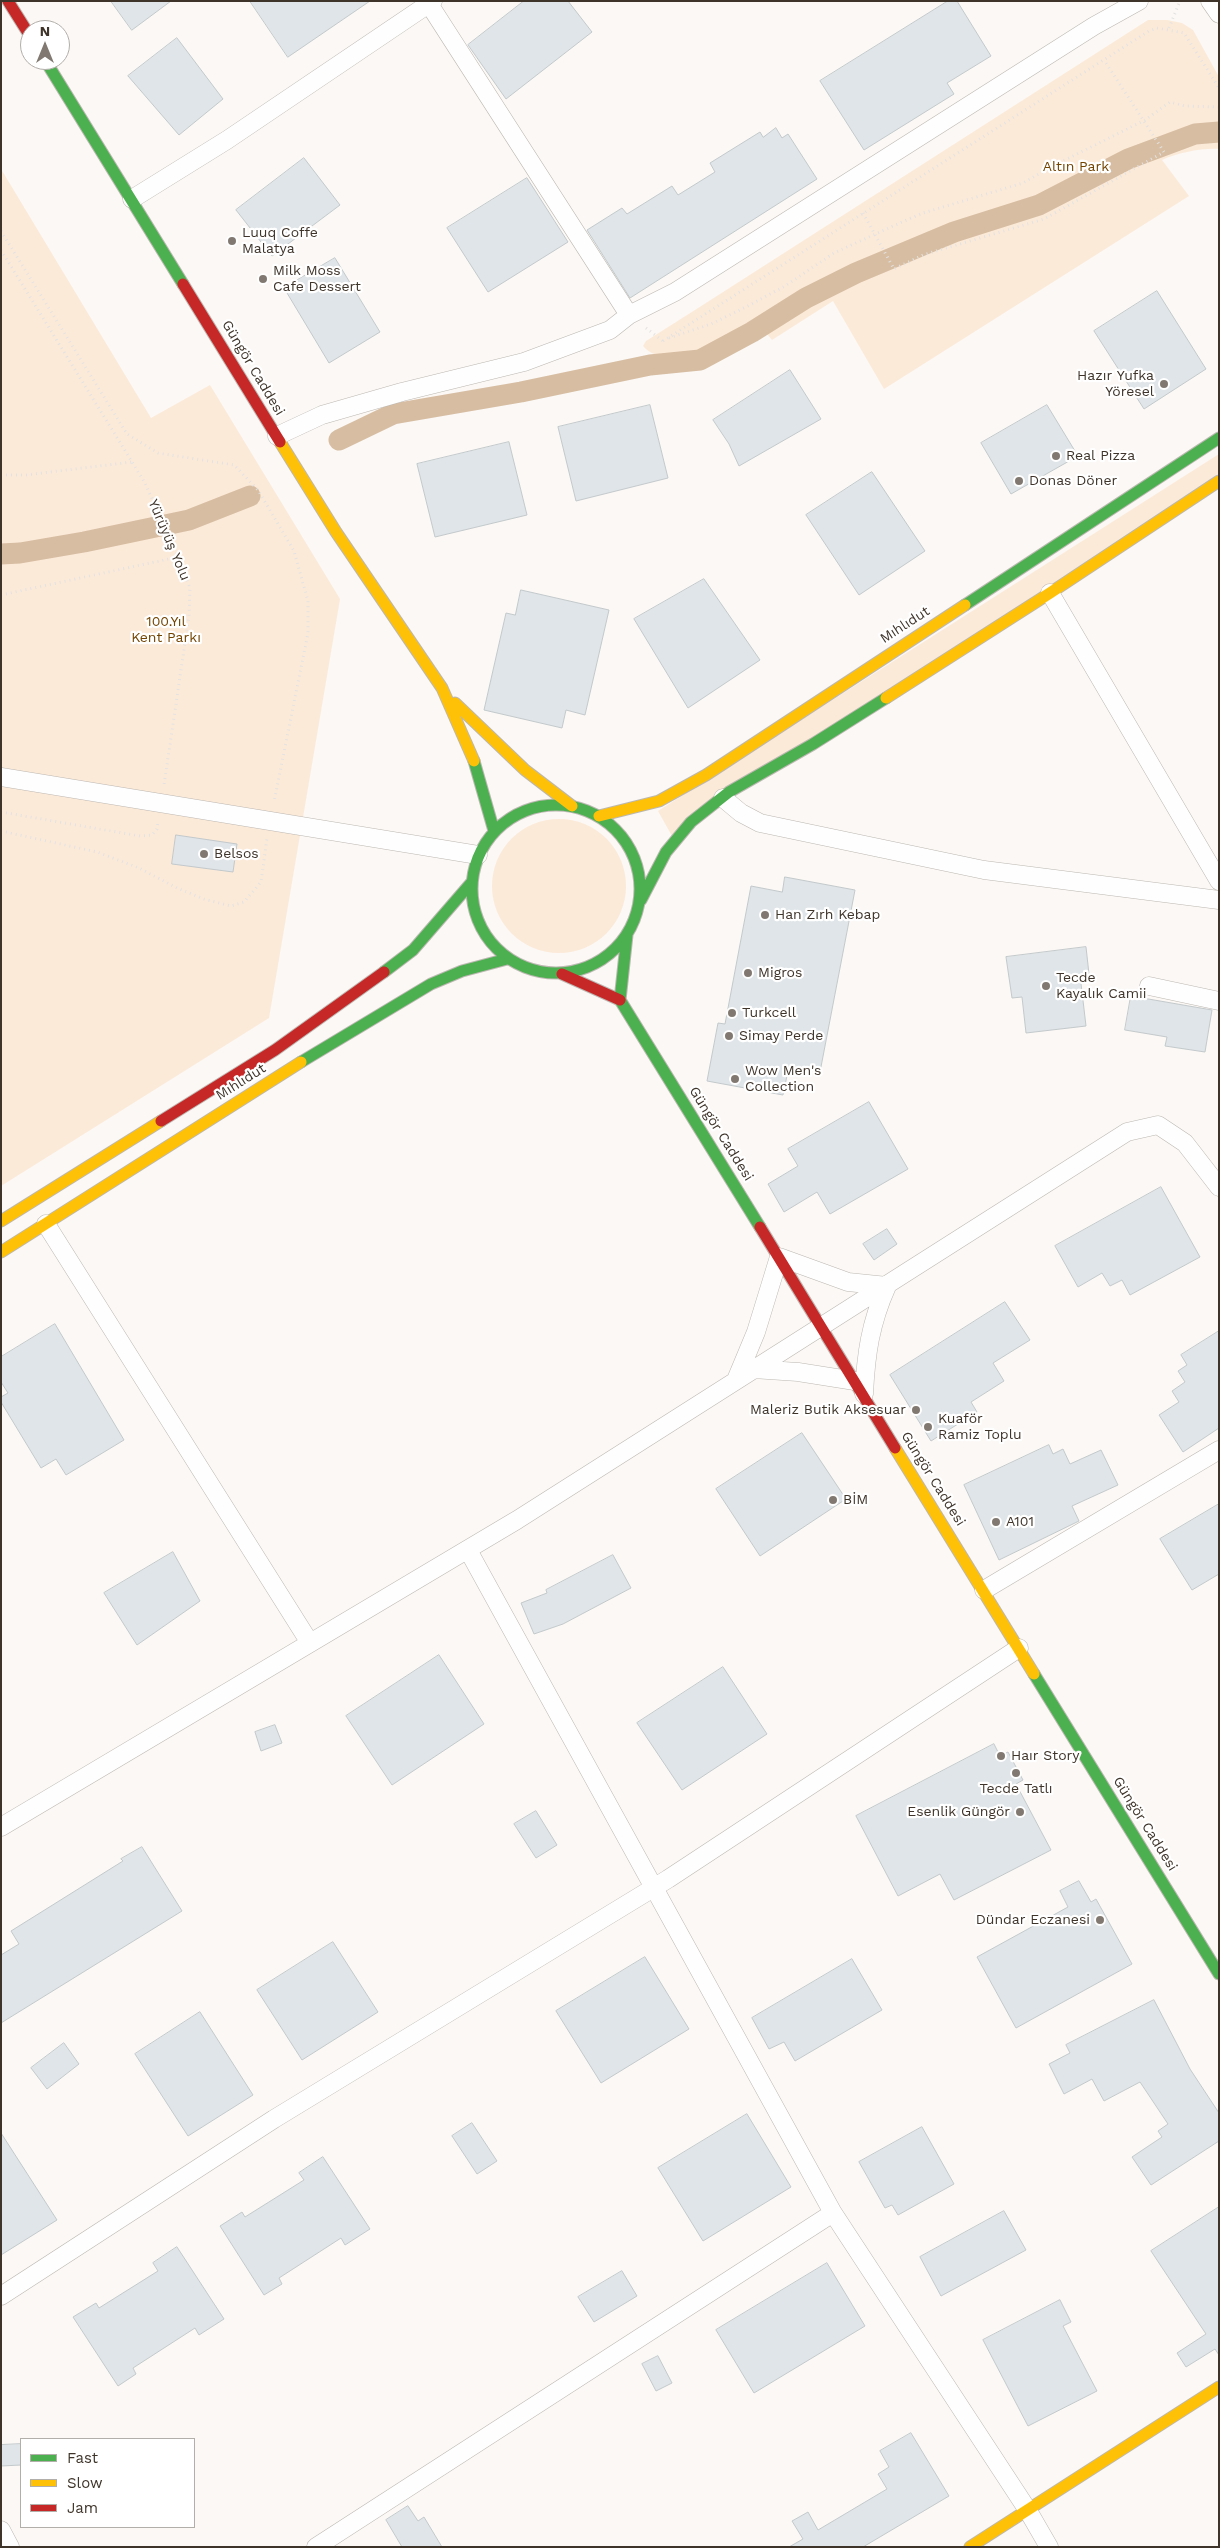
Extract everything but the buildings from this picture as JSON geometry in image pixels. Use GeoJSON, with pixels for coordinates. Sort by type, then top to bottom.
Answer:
{"type":"FeatureCollection","features":[{"type":"Feature","properties":{"kind":"main road"},"geometry":{"type":"LineString","coordinates":[[8,1],[20,20]]}},
{"type":"Feature","properties":{"kind":"main road","name":"Güngör Caddesi"},"geometry":{"type":"LineString","coordinates":[[51,70],[336,532],[442,688]]}},
{"type":"Feature","properties":{"kind":"main road","name":"Mıhlıdut"},"geometry":{"type":"LineString","coordinates":[[599,816],[659,802],[706,775],[1219,438]]}},
{"type":"Feature","properties":{"kind":"main road"},"geometry":{"type":"LineString","coordinates":[[562,974],[590,967],[615,951],[632,928],[641,900],[666,852],[691,822],[723,798],[1050,593],[1219,481]]}},
{"type":"Feature","properties":{"kind":"main road"},"geometry":{"type":"LineString","coordinates":[[442,688],[486,735],[525,770],[572,806]]}},
{"type":"Feature","properties":{"kind":"main road"},"geometry":{"type":"LineString","coordinates":[[442,688],[476,766],[494,831]]}},
{"type":"Feature","properties":{"kind":"main road"},"geometry":{"type":"LineString","coordinates":[[627,934],[620,1000],[562,974],[533,971],[507,959],[487,938],[474,912],[471,883],[478,855],[494,831],[530,808],[558,804],[572,806],[599,816],[621,834],[636,858],[640,871],[641,900]]}},
{"type":"Feature","properties":{"kind":"main road","name":"Mıhlıdut"},"geometry":{"type":"LineString","coordinates":[[1,1221],[275,1050],[359,991],[413,950],[471,883]]}},
{"type":"Feature","properties":{"kind":"main road","name":"Mıhlıdut"},"geometry":{"type":"LineString","coordinates":[[1,1252],[293,1067],[431,984],[462,971],[507,959]]}},
{"type":"Feature","properties":{"kind":"main road","name":"Güngör Caddesi"},"geometry":{"type":"LineString","coordinates":[[620,1000],[822,1325],[1019,1648],[1216,1963]]}},
{"type":"Feature","properties":{"kind":"main road"},"geometry":{"type":"LineString","coordinates":[[970,2547],[1219,2387]]}},
{"type":"Feature","properties":{"kind":"street"},"geometry":{"type":"LineString","coordinates":[[277,436],[322,415],[402,392],[524,362],[610,330],[630,316],[675,292],[1094,26],[1139,1]]}},
{"type":"Feature","properties":{"kind":"street"},"geometry":{"type":"LineString","coordinates":[[1210,1],[1219,14]]}},
{"type":"Feature","properties":{"kind":"street"},"geometry":{"type":"LineString","coordinates":[[132,199],[227,140],[431,3],[630,316]]}},
{"type":"Feature","properties":{"kind":"street"},"geometry":{"type":"LineString","coordinates":[[1050,593],[1219,881]]}},
{"type":"Feature","properties":{"kind":"street"},"geometry":{"type":"LineString","coordinates":[[1,777],[478,855]]}},
{"type":"Feature","properties":{"kind":"street"},"geometry":{"type":"LineString","coordinates":[[723,798],[741,813],[760,823],[984,870],[1219,900]]}},
{"type":"Feature","properties":{"kind":"street"},"geometry":{"type":"LineString","coordinates":[[1149,986],[1219,1001]]}},
{"type":"Feature","properties":{"kind":"street"},"geometry":{"type":"LineString","coordinates":[[1,1827],[468,1550],[1127,1132],[1158,1126],[1185,1143],[1219,1187]]}},
{"type":"Feature","properties":{"kind":"street"},"geometry":{"type":"LineString","coordinates":[[46,1224],[310,1643]]}},
{"type":"Feature","properties":{"kind":"street"},"geometry":{"type":"LineString","coordinates":[[736,1380],[756,1332],[779,1258],[848,1282],[887,1286]]}},
{"type":"Feature","properties":{"kind":"street"},"geometry":{"type":"LineString","coordinates":[[753,1369],[798,1372],[859,1387],[874,1314],[887,1286]]}},
{"type":"Feature","properties":{"kind":"street"},"geometry":{"type":"LineString","coordinates":[[984,1590],[1219,1450]]}},
{"type":"Feature","properties":{"kind":"street"},"geometry":{"type":"LineString","coordinates":[[468,1550],[833,2213],[1027,2509],[1049,2547]]}},
{"type":"Feature","properties":{"kind":"street"},"geometry":{"type":"LineString","coordinates":[[1,2296],[274,2119],[655,1887],[1019,1648]]}},
{"type":"Feature","properties":{"kind":"street"},"geometry":{"type":"LineString","coordinates":[[316,2547],[833,2213]]}},
{"type":"Feature","properties":{"kind":"street"},"geometry":{"type":"LineString","coordinates":[[1,2530],[10,2547]]}},
{"type":"Feature","properties":{"kind":"path"},"geometry":{"type":"LineString","coordinates":[[1169,29],[1180,1]]}},
{"type":"Feature","properties":{"kind":"path"},"geometry":{"type":"LineString","coordinates":[[663,341],[1149,31],[1157,28],[1169,29],[1184,34],[1219,88]]}},
{"type":"Feature","properties":{"kind":"path"},"geometry":{"type":"LineString","coordinates":[[863,213],[894,269],[923,255],[1044,219],[1164,152],[1145,120],[1104,60]]}},
{"type":"Feature","properties":{"kind":"path"},"geometry":{"type":"LineString","coordinates":[[663,341],[711,324],[746,307],[785,286],[834,253],[875,234],[923,213],[1024,183],[1052,166],[1145,120],[1170,102],[1185,106],[1219,107]]}},
{"type":"Feature","properties":{"kind":"path"},"geometry":{"type":"LineString","coordinates":[[1,231],[128,434],[158,453],[234,465],[258,490],[294,551],[308,601],[308,632],[270,821],[261,882],[244,902],[232,906],[204,899],[177,888],[139,868],[97,852],[1,832]]}},
{"type":"Feature","properties":{"kind":"path","name":"Yürüyüş Yolu"},"geometry":{"type":"LineString","coordinates":[[1,250],[145,483],[190,588],[189,616],[157,829],[152,834],[140,836],[1,812]]}},
{"type":"Feature","properties":{"kind":"path"},"geometry":{"type":"LineString","coordinates":[[1,259],[7,260]]}},
{"type":"Feature","properties":{"kind":"path"},"geometry":{"type":"LineString","coordinates":[[630,316],[663,341]]}},
{"type":"Feature","properties":{"kind":"path"},"geometry":{"type":"LineString","coordinates":[[1,475],[26,475],[132,462]]}},
{"type":"Feature","properties":{"kind":"path"},"geometry":{"type":"LineString","coordinates":[[1,595],[178,557]]}},
{"type":"Feature","properties":{"kind":"green space","name":"Altın Park"},"geometry":{"type":"Polygon","coordinates":[[[1148,20],[1167,20],[1182,23],[1193,30],[1219,77],[1219,149],[1205,149],[1175,155],[1162,160],[1189,196],[884,389],[833,301],[772,340],[758,323],[716,343],[683,355],[667,356],[654,354],[643,346],[646,341],[1148,20]]]}},
{"type":"Feature","properties":{"kind":"green space","name":"100.Yıl Kent Parkı"},"geometry":{"type":"Polygon","coordinates":[[[1,169],[151,418],[210,385],[340,599],[269,1018],[1,1186],[1,169]]]}},
{"type":"Feature","properties":{"kind":"green space"},"geometry":{"type":"Polygon","coordinates":[[[1219,454],[1219,473],[672,836],[658,811],[1219,454]]]}},
{"type":"Feature","properties":{"kind":"green space"},"geometry":{"type":"Polygon","coordinates":[[[559,819],[585,824],[607,838],[621,860],[626,886],[621,912],[607,934],[585,948],[559,953],[533,948],[511,934],[497,912],[492,886],[497,860],[511,838],[533,824],[559,819]]]}},
{"type":"Feature","properties":{"kind":"waterway"},"geometry":{"type":"LineString","coordinates":[[339,440],[393,414],[521,392],[650,365],[700,360],[752,332],[806,298],[856,273],[954,232],[1039,205],[1128,159],[1195,134],[1219,132]]}},
{"type":"Feature","properties":{"kind":"waterway"},"geometry":{"type":"LineString","coordinates":[[1,554],[20,553],[84,542],[189,520],[250,496]]}},
{"type":"Feature","properties":{"kind":"traffic: fast"},"geometry":{"type":"LineString","coordinates":[[51,70],[183,284]]}},
{"type":"Feature","properties":{"kind":"traffic: fast"},"geometry":{"type":"LineString","coordinates":[[965,605],[1219,438]]}},
{"type":"Feature","properties":{"kind":"traffic: fast"},"geometry":{"type":"LineString","coordinates":[[641,900],[666,852],[691,822],[729,792],[813,744],[886,698]]}},
{"type":"Feature","properties":{"kind":"traffic: fast"},"geometry":{"type":"LineString","coordinates":[[474,761],[494,831]]}},
{"type":"Feature","properties":{"kind":"traffic: fast"},"geometry":{"type":"LineString","coordinates":[[564,805],[588,811],[616,829],[634,857],[639,873],[640,889],[639,905],[634,921],[616,949],[603,959],[580,970],[548,973],[532,970],[516,963],[502,954],[491,943],[475,913],[472,881],[475,865],[482,849],[491,835],[502,824],[532,808],[564,805]]}},
{"type":"Feature","properties":{"kind":"traffic: fast"},"geometry":{"type":"LineString","coordinates":[[384,972],[413,950],[471,883]]}},
{"type":"Feature","properties":{"kind":"traffic: fast"},"geometry":{"type":"LineString","coordinates":[[620,1000],[627,935]]}},
{"type":"Feature","properties":{"kind":"traffic: fast"},"geometry":{"type":"LineString","coordinates":[[301,1062],[431,984],[462,971],[507,959]]}},
{"type":"Feature","properties":{"kind":"traffic: fast"},"geometry":{"type":"LineString","coordinates":[[620,1000],[760,1227]]}},
{"type":"Feature","properties":{"kind":"traffic: fast"},"geometry":{"type":"LineString","coordinates":[[1034,1674],[1219,1974]]}},
{"type":"Feature","properties":{"kind":"traffic: slow"},"geometry":{"type":"LineString","coordinates":[[280,442],[336,532],[442,688],[474,761]]}},
{"type":"Feature","properties":{"kind":"traffic: slow"},"geometry":{"type":"LineString","coordinates":[[886,698],[1050,593],[1219,481]]}},
{"type":"Feature","properties":{"kind":"traffic: slow"},"geometry":{"type":"LineString","coordinates":[[599,816],[659,801],[706,775],[965,605]]}},
{"type":"Feature","properties":{"kind":"traffic: slow"},"geometry":{"type":"LineString","coordinates":[[455,703],[525,770],[572,806]]}},
{"type":"Feature","properties":{"kind":"traffic: slow"},"geometry":{"type":"LineString","coordinates":[[1,1252],[301,1062]]}},
{"type":"Feature","properties":{"kind":"traffic: slow"},"geometry":{"type":"LineString","coordinates":[[1,1221],[161,1121]]}},
{"type":"Feature","properties":{"kind":"traffic: slow"},"geometry":{"type":"LineString","coordinates":[[895,1448],[1034,1674]]}},
{"type":"Feature","properties":{"kind":"traffic: slow"},"geometry":{"type":"LineString","coordinates":[[970,2547],[1219,2387]]}},
{"type":"Feature","properties":{"kind":"traffic: jam"},"geometry":{"type":"LineString","coordinates":[[8,1],[20,20]]}},
{"type":"Feature","properties":{"kind":"traffic: jam"},"geometry":{"type":"LineString","coordinates":[[183,284],[280,442]]}},
{"type":"Feature","properties":{"kind":"traffic: jam"},"geometry":{"type":"LineString","coordinates":[[161,1121],[275,1050],[384,972]]}},
{"type":"Feature","properties":{"kind":"traffic: jam"},"geometry":{"type":"LineString","coordinates":[[562,974],[620,1000]]}},
{"type":"Feature","properties":{"kind":"traffic: jam"},"geometry":{"type":"LineString","coordinates":[[760,1227],[895,1448]]}},
{"type":"Feature","properties":{"kind":"place","name":"Luuq Coffe Malatya"},"geometry":{"type":"Point","coordinates":[232,241]}},
{"type":"Feature","properties":{"kind":"place","name":"Milk Moss Cafe Dessert"},"geometry":{"type":"Point","coordinates":[263,279]}},
{"type":"Feature","properties":{"kind":"place","name":"Hazır Yufka Yöresel"},"geometry":{"type":"Point","coordinates":[1164,384]}},
{"type":"Feature","properties":{"kind":"place","name":"Real Pizza"},"geometry":{"type":"Point","coordinates":[1056,456]}},
{"type":"Feature","properties":{"kind":"place","name":"Donas Döner"},"geometry":{"type":"Point","coordinates":[1019,481]}},
{"type":"Feature","properties":{"kind":"place","name":"Belsos"},"geometry":{"type":"Point","coordinates":[204,854]}},
{"type":"Feature","properties":{"kind":"place","name":"Han Zırh Kebap"},"geometry":{"type":"Point","coordinates":[765,915]}},
{"type":"Feature","properties":{"kind":"place","name":"Migros"},"geometry":{"type":"Point","coordinates":[748,973]}},
{"type":"Feature","properties":{"kind":"place","name":"Tecde Kayalık Camii"},"geometry":{"type":"Point","coordinates":[1046,986]}},
{"type":"Feature","properties":{"kind":"place","name":"Turkcell"},"geometry":{"type":"Point","coordinates":[732,1013]}},
{"type":"Feature","properties":{"kind":"place","name":"Simay Perde"},"geometry":{"type":"Point","coordinates":[729,1036]}},
{"type":"Feature","properties":{"kind":"place","name":"Wow Men's Collection"},"geometry":{"type":"Point","coordinates":[735,1079]}},
{"type":"Feature","properties":{"kind":"place","name":"Maleriz Butik Aksesuar"},"geometry":{"type":"Point","coordinates":[916,1410]}},
{"type":"Feature","properties":{"kind":"place","name":"Kuaför Ramiz Toplu"},"geometry":{"type":"Point","coordinates":[928,1427]}},
{"type":"Feature","properties":{"kind":"place","name":"BİM"},"geometry":{"type":"Point","coordinates":[833,1500]}},
{"type":"Feature","properties":{"kind":"place","name":"A101"},"geometry":{"type":"Point","coordinates":[996,1522]}},
{"type":"Feature","properties":{"kind":"place","name":"Haır Story"},"geometry":{"type":"Point","coordinates":[1001,1756]}},
{"type":"Feature","properties":{"kind":"place","name":"Tecde Tatlı"},"geometry":{"type":"Point","coordinates":[1016,1773]}},
{"type":"Feature","properties":{"kind":"place","name":"Esenlik Güngör"},"geometry":{"type":"Point","coordinates":[1020,1812]}},
{"type":"Feature","properties":{"kind":"place","name":"Dündar Eczanesi"},"geometry":{"type":"Point","coordinates":[1100,1920]}}]}
